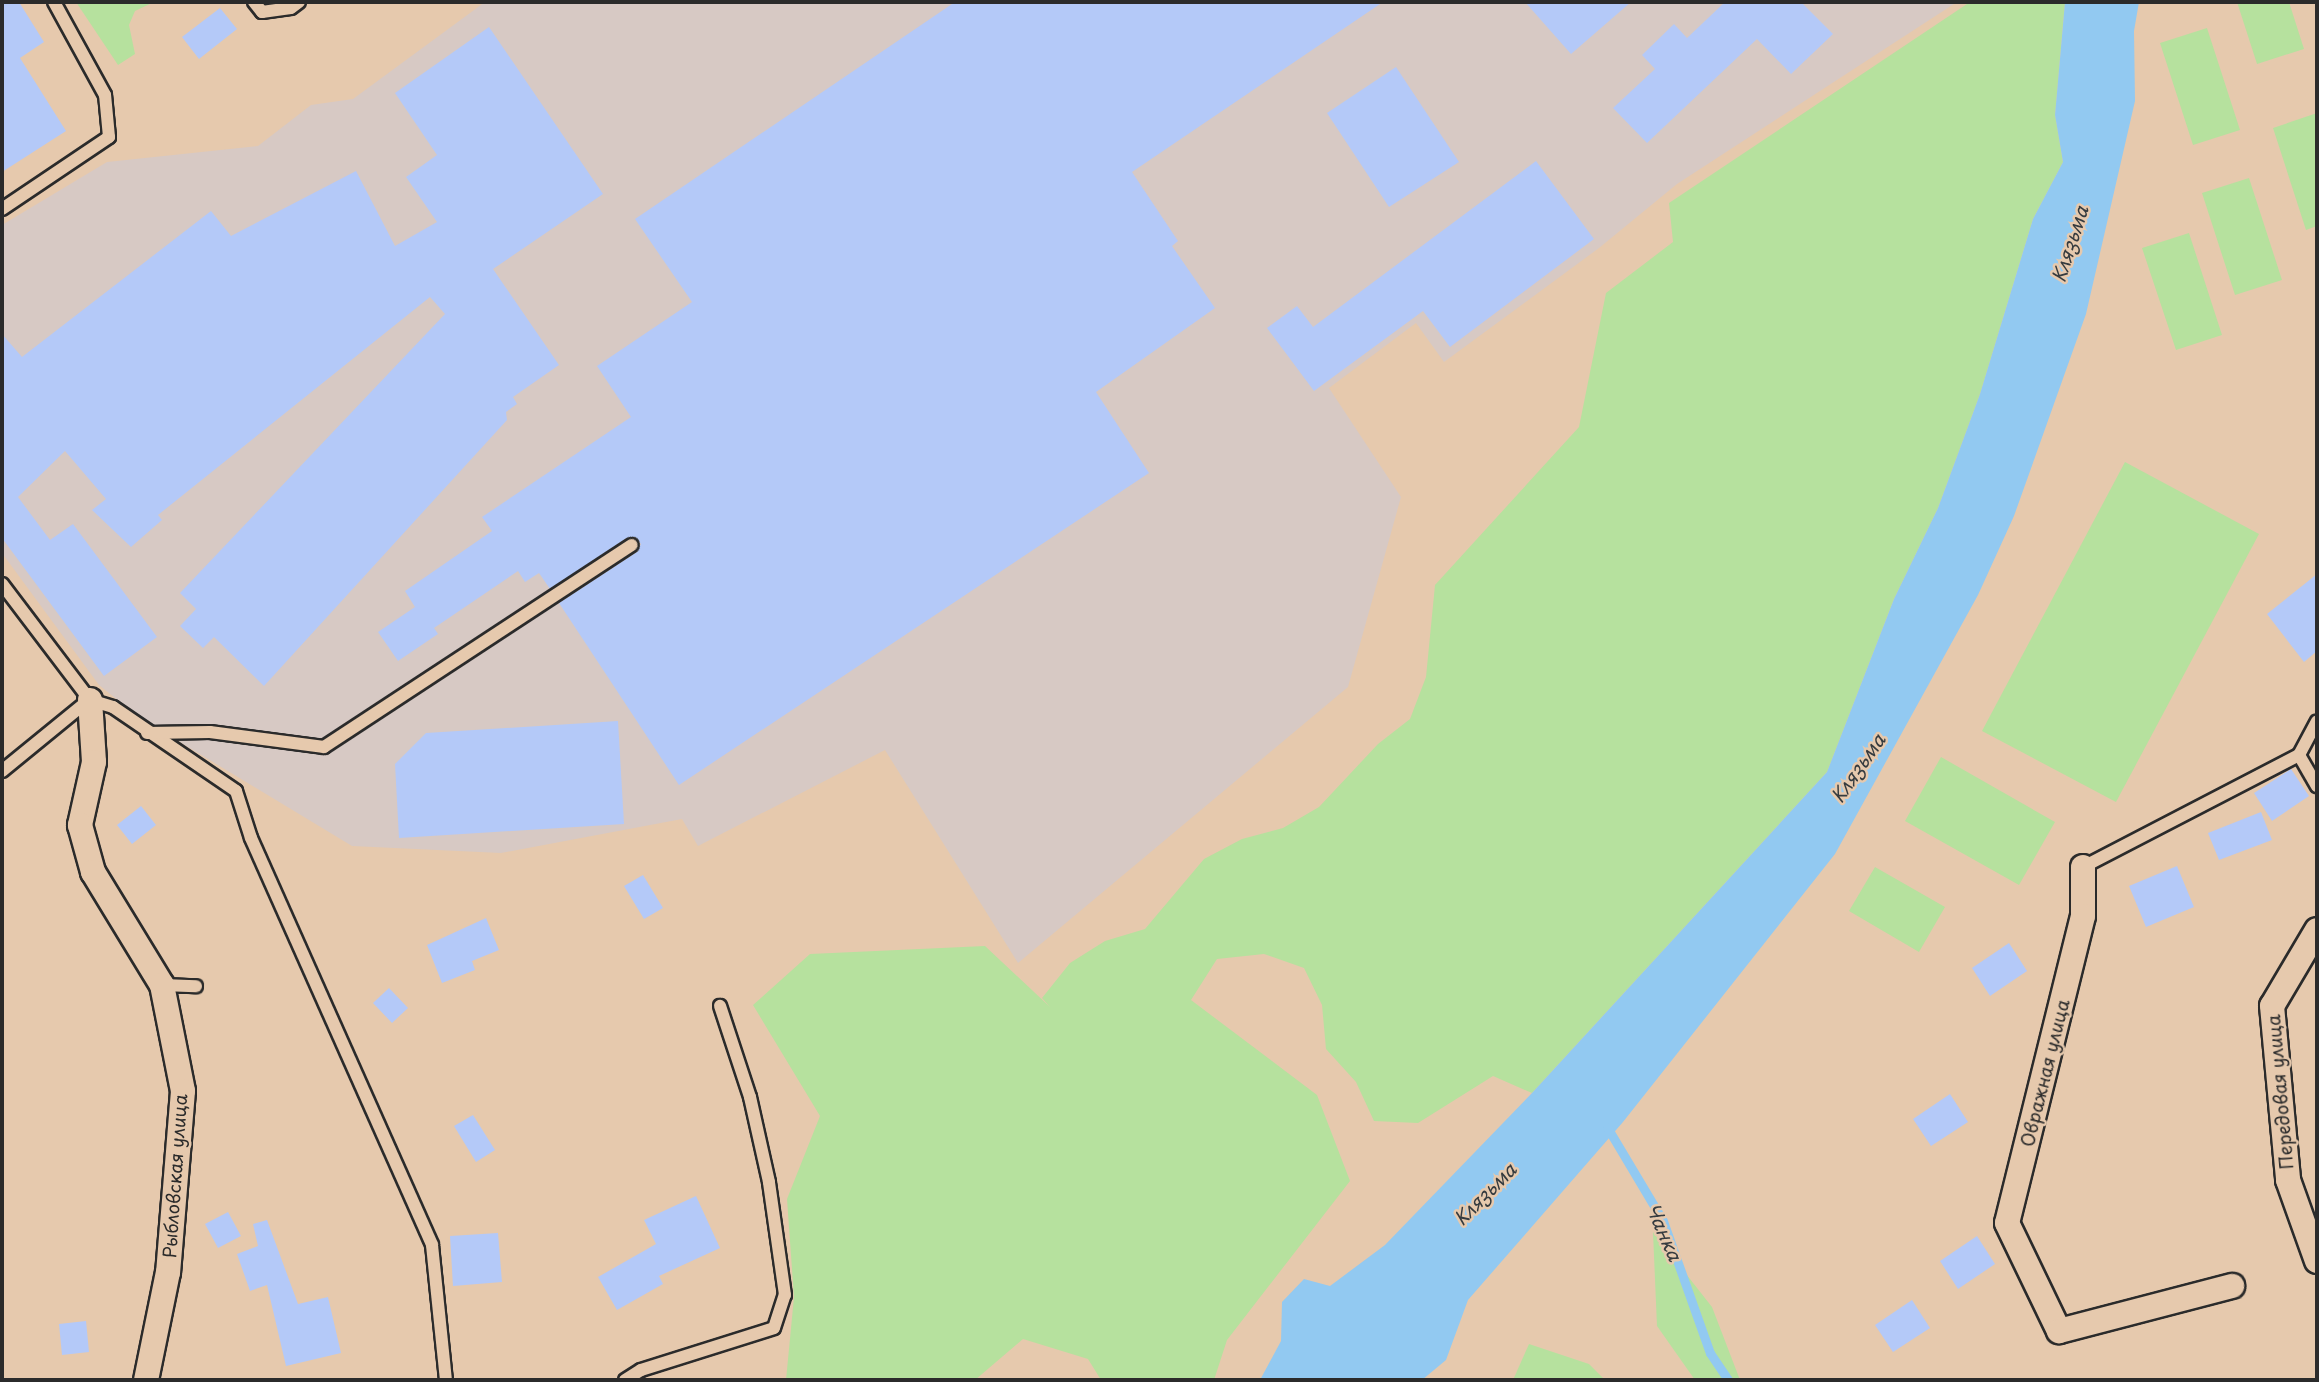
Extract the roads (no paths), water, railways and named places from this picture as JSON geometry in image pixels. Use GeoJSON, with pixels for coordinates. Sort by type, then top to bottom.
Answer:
{"type":"FeatureCollection","features":[{"type":"Feature","properties":{"kind":"street","name":"Рыбловская улица"},"geometry":{"type":"LineString","coordinates":[[90,700],[94,762],[80,825],[93,872],[162,985],[183,1091],[168,1272],[146,1380]]}},
{"type":"Feature","properties":{"kind":"street","name":"Овражная улица"},"geometry":{"type":"LineString","coordinates":[[2083,867],[2083,916],[2007,1223],[2059,1331],[2232,1286]]}},
{"type":"Feature","properties":{"kind":"street","name":"Передовая улица"},"geometry":{"type":"LineString","coordinates":[[2317,930],[2272,1006],[2288,1180],[2317,1261]]}},
{"type":"Feature","properties":{"kind":"lane"},"geometry":{"type":"LineString","coordinates":[[2,209],[109,137],[105,95],[54,2]]}},
{"type":"Feature","properties":{"kind":"lane"},"geometry":{"type":"LineString","coordinates":[[254,2],[262,12],[291,8],[299,2]]}},
{"type":"Feature","properties":{"kind":"lane"},"geometry":{"type":"LineString","coordinates":[[147,733],[209,732],[324,747],[632,545]]}},
{"type":"Feature","properties":{"kind":"lane"},"geometry":{"type":"LineString","coordinates":[[2,583],[90,700],[113,706],[147,733],[236,790],[251,838],[432,1245],[446,1380]]}},
{"type":"Feature","properties":{"kind":"lane"},"geometry":{"type":"LineString","coordinates":[[2,771],[90,700]]}},
{"type":"Feature","properties":{"kind":"lane"},"geometry":{"type":"LineString","coordinates":[[2317,722],[2299,755],[2317,786]]}},
{"type":"Feature","properties":{"kind":"lane","name":"Овражная улица"},"geometry":{"type":"LineString","coordinates":[[2083,867],[2299,755]]}},
{"type":"Feature","properties":{"kind":"lane"},"geometry":{"type":"LineString","coordinates":[[162,985],[196,986]]}},
{"type":"Feature","properties":{"kind":"lane"},"geometry":{"type":"LineString","coordinates":[[625,1380],[641,1370],[774,1328],[785,1295],[769,1182],[750,1097],[720,1006]]}},
{"type":"Feature","properties":{"kind":"water","name":"Клязьма"},"geometry":{"type":"Polygon","coordinates":[[[2065,2],[2139,2],[2134,31],[2135,101],[2086,314],[2014,516],[1978,595],[1835,854],[1623,1122],[1468,1300],[1446,1360],[1422,1380],[1260,1380],[1281,1341],[1282,1302],[1304,1279],[1330,1286],[1385,1245],[1532,1093],[1827,772],[1894,599],[1938,508],[1980,394],[2033,219],[2063,162],[2055,115],[2065,2]]]}},
{"type":"Feature","properties":{"kind":"waterway","name":"Чанка"},"geometry":{"type":"LineString","coordinates":[[1607,1127],[1663,1221],[1710,1353],[1728,1380]]}}]}
